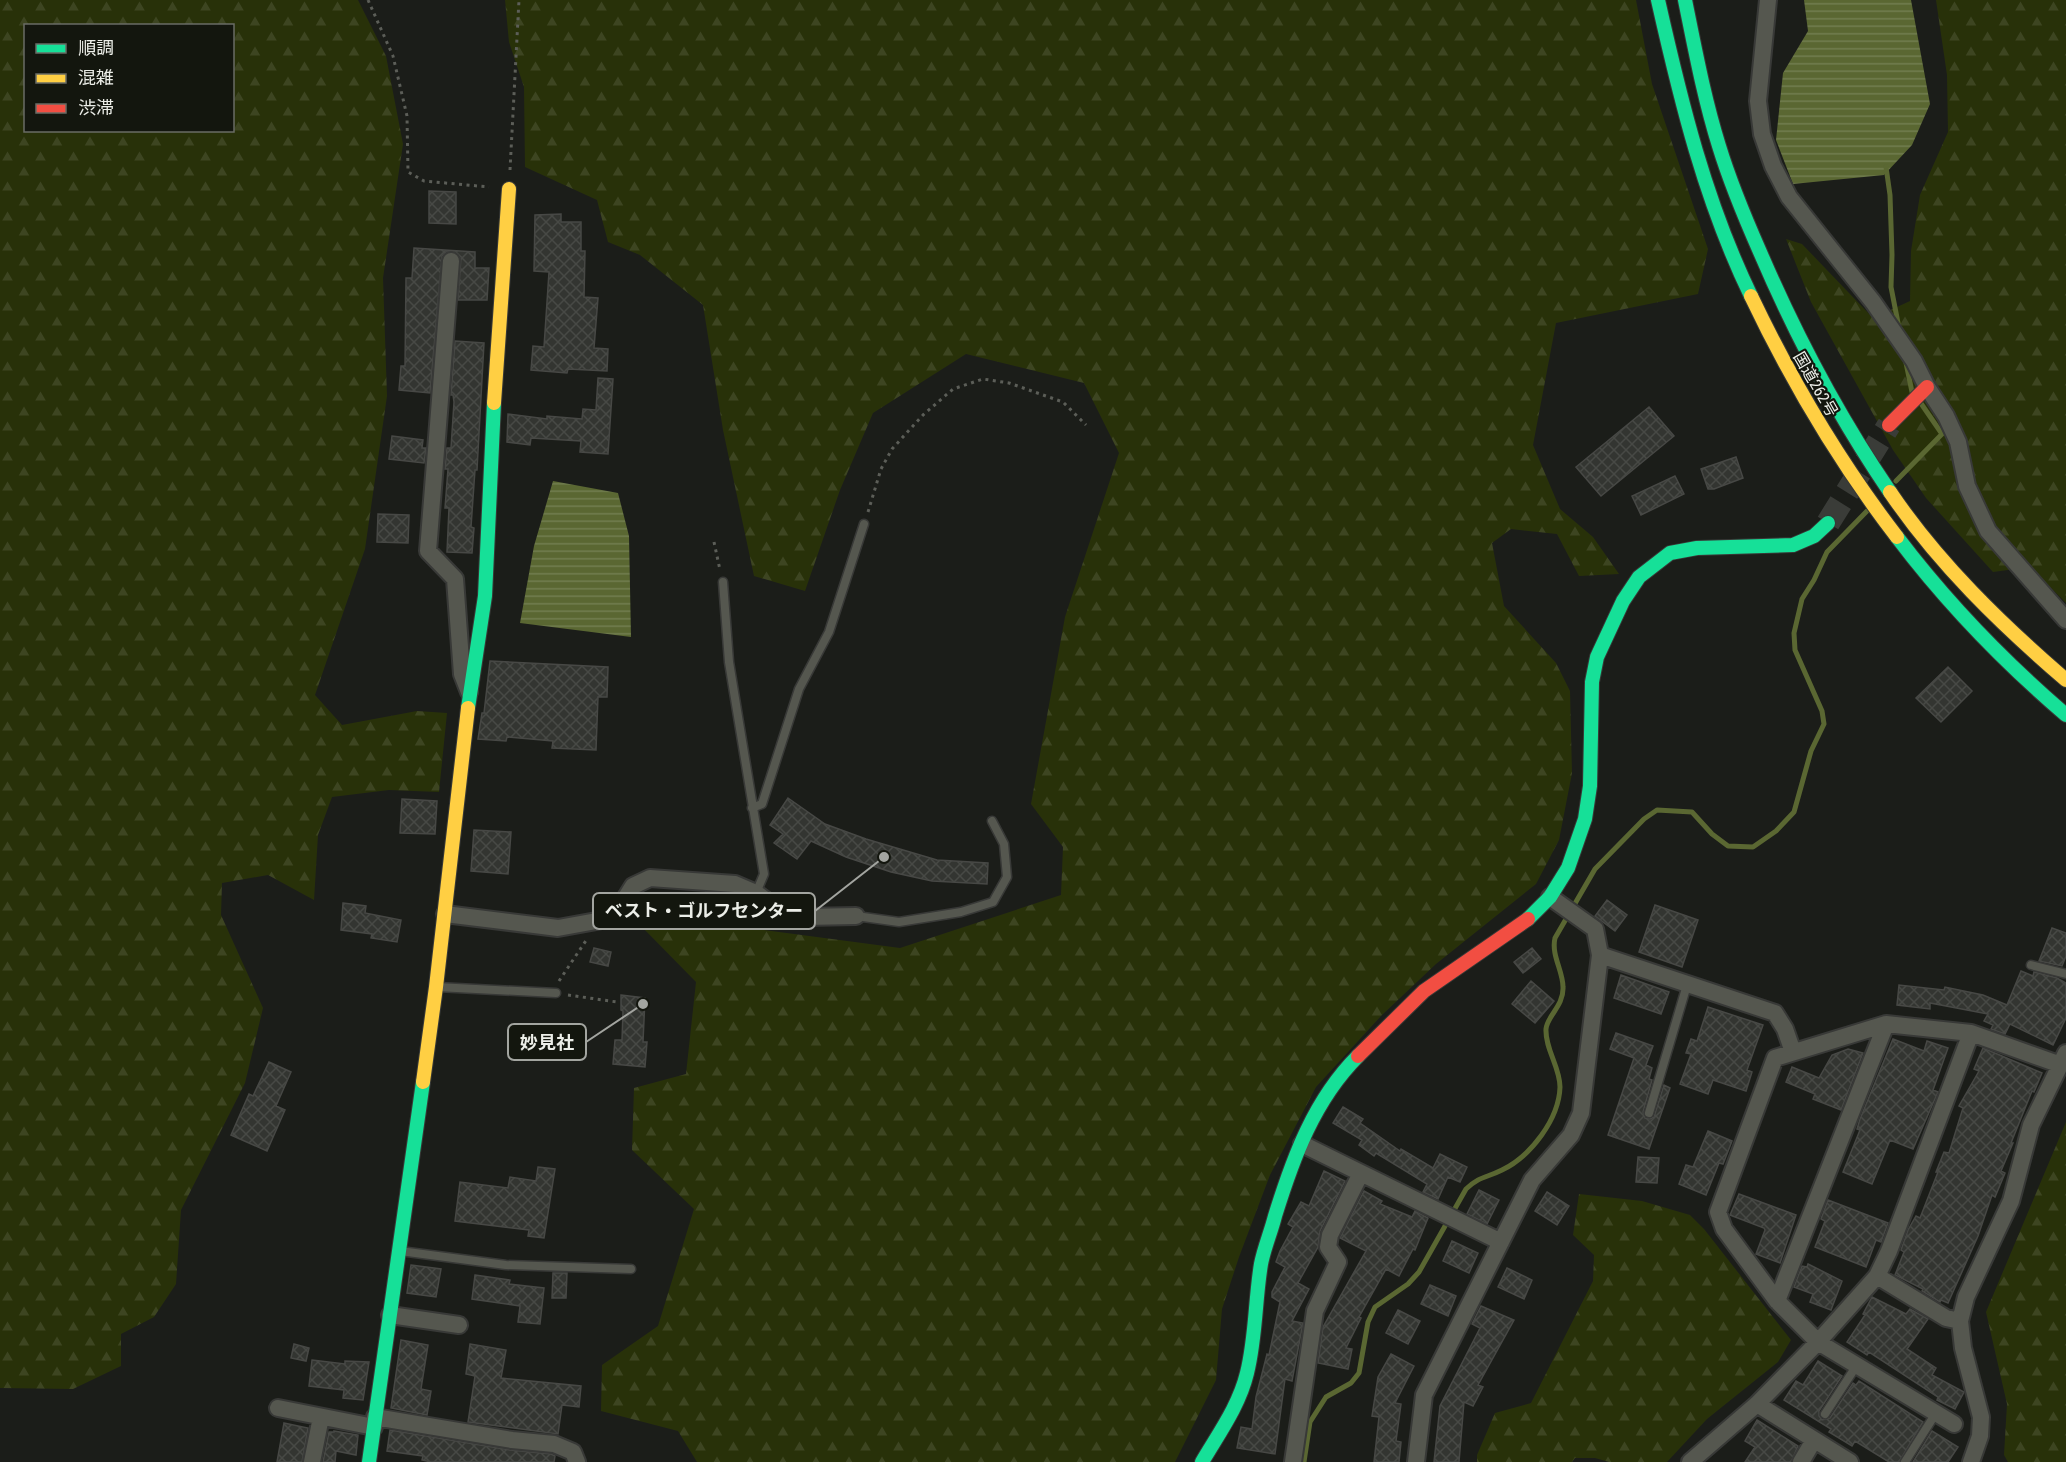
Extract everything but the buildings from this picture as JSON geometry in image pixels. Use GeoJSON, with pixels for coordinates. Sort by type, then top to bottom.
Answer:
{"type":"FeatureCollection","features":[{"type":"Feature","properties":{"kind":"main road","name":"国道262号"},"geometry":{"type":"LineString","coordinates":[[1658,0],[1693,147],[1714,211],[1751,298],[1840,459],[1871,506],[1938,590],[2018,674],[2066,715]]}},
{"type":"Feature","properties":{"kind":"main road","name":"国道262号"},"geometry":{"type":"LineString","coordinates":[[1685,0],[1715,133],[1734,189],[1775,289],[1823,386],[1874,470],[1920,533],[1973,592],[2030,649],[2066,680]]}},
{"type":"Feature","properties":{"kind":"main road"},"geometry":{"type":"LineString","coordinates":[[369,1462],[436,987],[465,730],[485,596],[495,391],[509,189]]}},
{"type":"Feature","properties":{"kind":"main road"},"geometry":{"type":"LineString","coordinates":[[1889,424],[1927,387]]}},
{"type":"Feature","properties":{"kind":"main road"},"geometry":{"type":"LineString","coordinates":[[1202,1462],[1234,1409],[1247,1374],[1253,1343],[1261,1263],[1290,1169],[1319,1105],[1349,1065],[1424,991],[1528,919],[1550,897],[1568,868],[1585,819],[1590,786],[1592,682],[1597,657],[1623,601],[1640,577],[1670,553],[1697,548],[1793,545],[1814,536],[1828,524]]}},
{"type":"Feature","properties":{"kind":"street"},"geometry":{"type":"LineString","coordinates":[[1768,0],[1758,101],[1762,134],[1773,166],[1789,196],[1899,336],[1927,387],[1947,416],[1958,442],[1967,486],[1988,531],[2066,620]]}},
{"type":"Feature","properties":{"kind":"street"},"geometry":{"type":"LineString","coordinates":[[451,261],[428,551],[455,579],[462,674],[470,695]]}},
{"type":"Feature","properties":{"kind":"street"},"geometry":{"type":"LineString","coordinates":[[445,914],[558,928],[613,918],[633,886],[650,878],[735,884],[756,893],[775,907],[804,917],[856,916]]}},
{"type":"Feature","properties":{"kind":"street"},"geometry":{"type":"LineString","coordinates":[[1416,1462],[1424,1395],[1532,1180],[1571,1135],[1581,1113],[1600,955],[1595,929],[1550,897]]}},
{"type":"Feature","properties":{"kind":"street"},"geometry":{"type":"LineString","coordinates":[[1600,955],[1775,1013],[1785,1029],[1793,1052]]}},
{"type":"Feature","properties":{"kind":"street"},"geometry":{"type":"LineString","coordinates":[[1777,1301],[1886,1024]]}},
{"type":"Feature","properties":{"kind":"street"},"geometry":{"type":"LineString","coordinates":[[1954,1424],[1818,1342],[1777,1301],[1724,1228],[1718,1212],[1775,1058],[1886,1024],[1971,1033],[2063,1059],[2031,1125],[2011,1202],[1966,1296],[1960,1322],[1963,1348],[1981,1417],[1980,1436],[1971,1462]]}},
{"type":"Feature","properties":{"kind":"street"},"geometry":{"type":"LineString","coordinates":[[1690,1462],[1757,1404],[1818,1342],[1877,1276],[1889,1251],[1971,1033]]}},
{"type":"Feature","properties":{"kind":"street"},"geometry":{"type":"LineString","coordinates":[[1302,1144],[1501,1242]]}},
{"type":"Feature","properties":{"kind":"street"},"geometry":{"type":"LineString","coordinates":[[1293,1462],[1315,1311],[1338,1262],[1328,1247],[1330,1235],[1361,1173]]}},
{"type":"Feature","properties":{"kind":"street"},"geometry":{"type":"LineString","coordinates":[[1877,1276],[1946,1318],[1960,1322]]}},
{"type":"Feature","properties":{"kind":"street"},"geometry":{"type":"LineString","coordinates":[[390,1315],[459,1325]]}},
{"type":"Feature","properties":{"kind":"street"},"geometry":{"type":"LineString","coordinates":[[1757,1404],[1850,1462]]}},
{"type":"Feature","properties":{"kind":"street"},"geometry":{"type":"LineString","coordinates":[[278,1408],[321,1417],[554,1444],[573,1452],[578,1462]]}},
{"type":"Feature","properties":{"kind":"street"},"geometry":{"type":"LineString","coordinates":[[312,1462],[321,1417]]}},
{"type":"Feature","properties":{"kind":"street"},"geometry":{"type":"LineString","coordinates":[[1801,1462],[1814,1440]]}},
{"type":"Feature","properties":{"kind":"lane"},"geometry":{"type":"LineString","coordinates":[[752,808],[762,804],[799,689],[829,632],[864,524]]}},
{"type":"Feature","properties":{"kind":"lane"},"geometry":{"type":"LineString","coordinates":[[723,582],[729,662],[764,874],[756,893]]}},
{"type":"Feature","properties":{"kind":"lane"},"geometry":{"type":"LineString","coordinates":[[856,916],[899,922],[961,912],[993,902],[1007,877],[1004,844],[992,821]]}},
{"type":"Feature","properties":{"kind":"lane"},"geometry":{"type":"LineString","coordinates":[[2031,965],[2066,974]]}},
{"type":"Feature","properties":{"kind":"lane"},"geometry":{"type":"LineString","coordinates":[[1649,1113],[1688,985]]}},
{"type":"Feature","properties":{"kind":"lane"},"geometry":{"type":"LineString","coordinates":[[436,987],[556,993]]}},
{"type":"Feature","properties":{"kind":"lane"},"geometry":{"type":"LineString","coordinates":[[399,1251],[506,1265],[631,1269]]}},
{"type":"Feature","properties":{"kind":"lane"},"geometry":{"type":"LineString","coordinates":[[1825,1414],[1857,1364]]}},
{"type":"Feature","properties":{"kind":"lane"},"geometry":{"type":"LineString","coordinates":[[1905,1462],[1936,1413]]}},
{"type":"Feature","properties":{"kind":"path"},"geometry":{"type":"LineString","coordinates":[[368,0],[393,56],[405,106],[408,172],[424,181],[509,189],[519,0]]}},
{"type":"Feature","properties":{"kind":"path"},"geometry":{"type":"LineString","coordinates":[[864,524],[881,469],[892,449],[953,389],[983,379],[1009,383],[1063,402],[1086,425]]}},
{"type":"Feature","properties":{"kind":"path"},"geometry":{"type":"LineString","coordinates":[[714,542],[723,582]]}},
{"type":"Feature","properties":{"kind":"path"},"geometry":{"type":"LineString","coordinates":[[595,921],[593,930],[558,983],[556,993],[617,1002]]}},
{"type":"Feature","properties":{"kind":"green space"},"geometry":{"type":"Polygon","coordinates":[[[0,0],[358,0],[386,56],[403,144],[383,278],[387,396],[365,549],[315,695],[342,725],[417,711],[447,713],[439,792],[389,790],[332,797],[318,835],[314,900],[268,875],[222,883],[221,915],[263,1008],[245,1083],[181,1210],[176,1284],[154,1317],[121,1334],[121,1366],[73,1389],[0,1388],[0,0]]]}},
{"type":"Feature","properties":{"kind":"green space"},"geometry":{"type":"Polygon","coordinates":[[[505,0],[1636,0],[1652,84],[1708,249],[1698,294],[1556,323],[1533,445],[1560,509],[1593,537],[1619,574],[1579,576],[1557,534],[1511,529],[1492,543],[1504,606],[1556,663],[1570,691],[1572,773],[1559,840],[1536,884],[1436,964],[1381,1016],[1316,1087],[1270,1175],[1239,1257],[1222,1309],[1216,1380],[1175,1462],[697,1462],[678,1431],[601,1411],[602,1365],[658,1326],[694,1209],[632,1150],[634,1088],[686,1074],[696,982],[642,927],[668,906],[741,927],[900,948],[1061,895],[1063,847],[1031,804],[1065,617],[1119,453],[1084,383],[966,354],[873,413],[840,490],[805,591],[754,576],[723,430],[703,305],[640,255],[608,242],[597,200],[525,167],[524,87],[509,42],[505,0]]]}},
{"type":"Feature","properties":{"kind":"green space"},"geometry":{"type":"Polygon","coordinates":[[[1936,0],[2066,0],[2066,603],[2030,567],[1993,572],[1926,498],[1893,450],[1811,302],[1786,239],[1802,244],[1873,318],[1910,301],[1911,251],[1920,195],[1948,132],[1947,75],[1936,0]]]}},
{"type":"Feature","properties":{"kind":"green space"},"geometry":{"type":"Polygon","coordinates":[[[2066,1122],[2066,1462],[2008,1462],[2004,1455],[2007,1404],[1986,1312],[2066,1122]]]}},
{"type":"Feature","properties":{"kind":"green space"},"geometry":{"type":"Polygon","coordinates":[[[1579,1194],[1642,1201],[1690,1215],[1704,1229],[1791,1340],[1778,1362],[1707,1419],[1667,1462],[1609,1462],[1595,1458],[1575,1458],[1572,1462],[1477,1462],[1477,1455],[1495,1413],[1531,1403],[1593,1281],[1594,1255],[1573,1235],[1579,1194]]]}},
{"type":"Feature","properties":{"kind":"shaded area"},"geometry":{"type":"Polygon","coordinates":[[[1804,0],[1911,0],[1930,104],[1912,145],[1884,175],[1793,184],[1776,140],[1783,73],[1808,31],[1804,0]]]}},
{"type":"Feature","properties":{"kind":"shaded area"},"geometry":{"type":"Polygon","coordinates":[[[553,481],[618,493],[629,536],[631,637],[520,623],[534,546],[553,481]]]}},
{"type":"Feature","properties":{"kind":"waterway"},"geometry":{"type":"LineString","coordinates":[[1886,167],[1890,195],[1891,287],[1899,328]]}},
{"type":"Feature","properties":{"kind":"waterway"},"geometry":{"type":"LineString","coordinates":[[1905,358],[1912,392]]}},
{"type":"Feature","properties":{"kind":"waterway"},"geometry":{"type":"LineString","coordinates":[[1896,481],[1942,434],[1920,402]]}},
{"type":"Feature","properties":{"kind":"waterway"},"geometry":{"type":"LineString","coordinates":[[1304,1462],[1310,1422],[1326,1397],[1351,1383],[1359,1373],[1368,1322],[1375,1307],[1408,1284],[1419,1272],[1466,1189],[1479,1179],[1502,1170],[1523,1156],[1542,1135],[1555,1112],[1560,1087],[1546,1029],[1561,1000],[1563,987],[1554,944],[1555,938],[1595,869],[1644,819],[1657,810],[1692,812],[1712,834],[1728,846],[1753,847],[1776,831],[1794,812],[1811,751],[1824,724],[1822,711],[1795,650],[1794,633],[1802,599],[1827,552],[1867,511]]}},
{"type":"Feature","properties":{"kind":"tunnel"},"geometry":{"type":"LineString","coordinates":[[1828,523],[1889,425]]}},
{"type":"Feature","properties":{"kind":"traffic: fast"},"geometry":{"type":"LineString","coordinates":[[1658,0],[1685,113],[1707,187],[1751,296]]}},
{"type":"Feature","properties":{"kind":"traffic: fast"},"geometry":{"type":"LineString","coordinates":[[1685,0],[1714,128],[1728,173],[1749,226],[1788,314],[1819,375],[1890,492]]}},
{"type":"Feature","properties":{"kind":"traffic: fast"},"geometry":{"type":"LineString","coordinates":[[468,708],[485,596],[494,403]]}},
{"type":"Feature","properties":{"kind":"traffic: fast"},"geometry":{"type":"LineString","coordinates":[[1528,919],[1550,897],[1568,868],[1585,819],[1590,786],[1592,682],[1597,657],[1623,601],[1639,577],[1670,553],[1697,548],[1793,545],[1814,536],[1828,523]]}},
{"type":"Feature","properties":{"kind":"traffic: fast"},"geometry":{"type":"LineString","coordinates":[[1897,537],[1977,630],[2020,674],[2066,715]]}},
{"type":"Feature","properties":{"kind":"traffic: fast"},"geometry":{"type":"LineString","coordinates":[[1202,1462],[1228,1419],[1247,1373],[1261,1264],[1289,1173],[1317,1111],[1329,1091],[1358,1056]]}},
{"type":"Feature","properties":{"kind":"traffic: fast"},"geometry":{"type":"LineString","coordinates":[[369,1462],[423,1082]]}},
{"type":"Feature","properties":{"kind":"traffic: slow"},"geometry":{"type":"LineString","coordinates":[[494,403],[509,189]]}},
{"type":"Feature","properties":{"kind":"traffic: slow"},"geometry":{"type":"LineString","coordinates":[[1751,296],[1783,359],[1836,450],[1897,537]]}},
{"type":"Feature","properties":{"kind":"traffic: slow"},"geometry":{"type":"LineString","coordinates":[[1890,492],[1929,543],[1972,592],[2066,680]]}},
{"type":"Feature","properties":{"kind":"traffic: slow"},"geometry":{"type":"LineString","coordinates":[[423,1082],[468,708]]}},
{"type":"Feature","properties":{"kind":"traffic: jam"},"geometry":{"type":"LineString","coordinates":[[1889,425],[1927,387]]}},
{"type":"Feature","properties":{"kind":"traffic: jam"},"geometry":{"type":"LineString","coordinates":[[1358,1056],[1424,991],[1528,919]]}},
{"type":"Feature","properties":{"kind":"place","name":"ベスト・ゴルフセンター"},"geometry":{"type":"Point","coordinates":[884,857]}},
{"type":"Feature","properties":{"kind":"place","name":"妙見社"},"geometry":{"type":"Point","coordinates":[643,1004]}}]}
